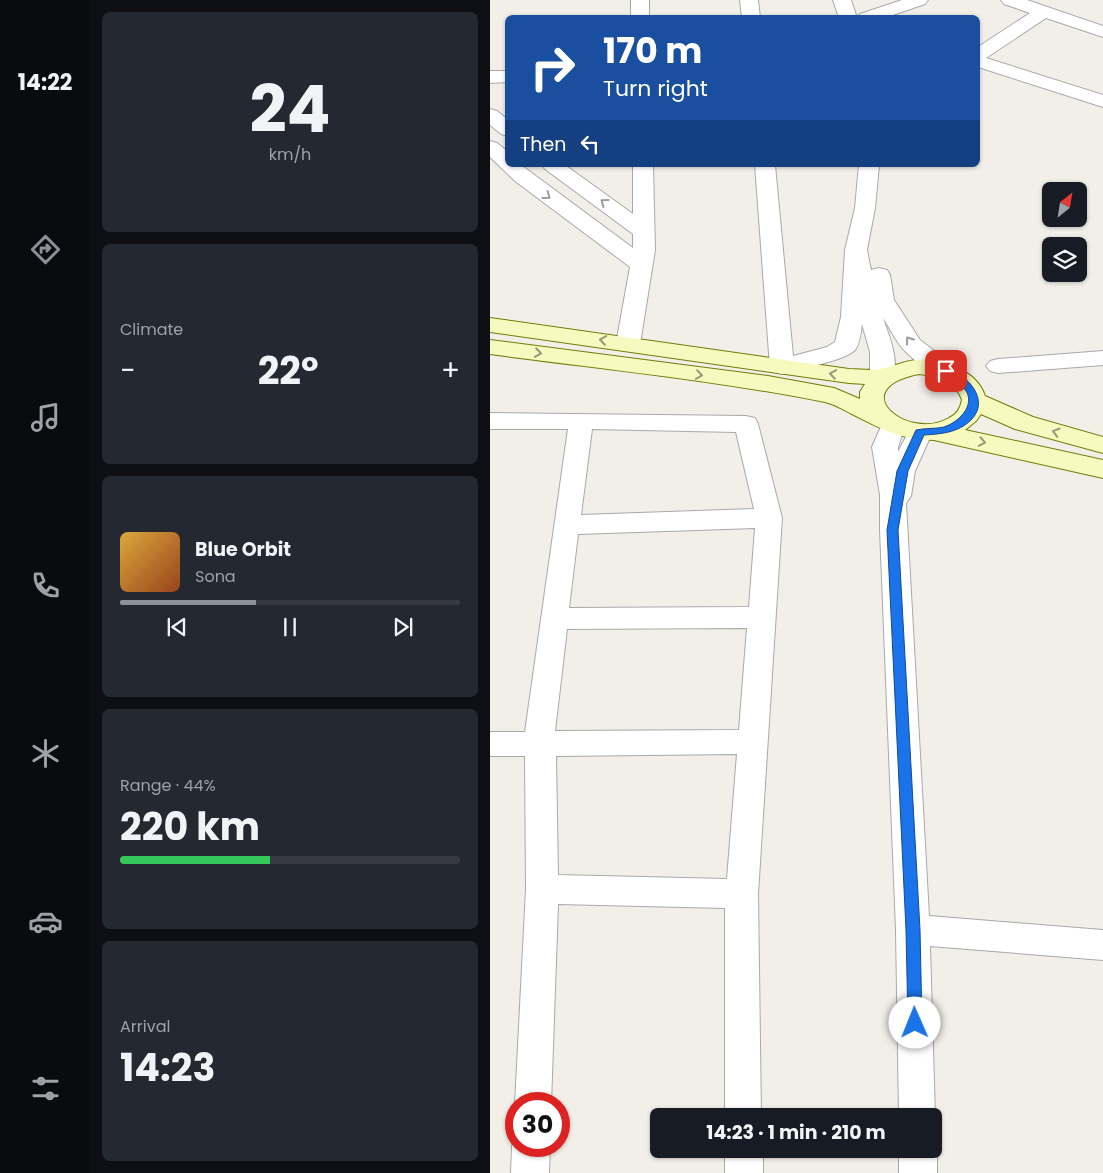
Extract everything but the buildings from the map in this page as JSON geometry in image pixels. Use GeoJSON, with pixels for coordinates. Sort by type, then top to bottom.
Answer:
{"type":"FeatureCollection","features":[{"type":"Feature","properties":{"kind":"street"},"geometry":{"type":"LineString","coordinates":[[640,0],[640,15]]}},
{"type":"Feature","properties":{"kind":"street"},"geometry":{"type":"LineString","coordinates":[[749,0],[751,15]]}},
{"type":"Feature","properties":{"kind":"street"},"geometry":{"type":"LineString","coordinates":[[842,0],[847,15]]}},
{"type":"Feature","properties":{"kind":"street"},"geometry":{"type":"LineString","coordinates":[[875,15],[919,0]]}},
{"type":"Feature","properties":{"kind":"street"},"geometry":{"type":"LineString","coordinates":[[1010,0],[1103,32]]}},
{"type":"Feature","properties":{"kind":"street"},"geometry":{"type":"LineString","coordinates":[[980,54],[1043,12]]}},
{"type":"Feature","properties":{"kind":"street"},"geometry":{"type":"LineString","coordinates":[[980,62],[1103,101]]}},
{"type":"Feature","properties":{"kind":"street"},"geometry":{"type":"LineString","coordinates":[[490,77],[505,76]]}},
{"type":"Feature","properties":{"kind":"street"},"geometry":{"type":"LineString","coordinates":[[490,115],[505,128]]}},
{"type":"Feature","properties":{"kind":"street"},"geometry":{"type":"LineString","coordinates":[[490,147],[505,161]]}},
{"type":"Feature","properties":{"kind":"street"},"geometry":{"type":"LineString","coordinates":[[511,167],[522,178],[642,265]]}},
{"type":"Feature","properties":{"kind":"street"},"geometry":{"type":"LineString","coordinates":[[555,167],[643,231]]}},
{"type":"Feature","properties":{"kind":"street"},"geometry":{"type":"LineString","coordinates":[[628,344],[644,250],[643,167]]}},
{"type":"Feature","properties":{"kind":"street"},"geometry":{"type":"LineString","coordinates":[[765,167],[782,367]]}},
{"type":"Feature","properties":{"kind":"street"},"geometry":{"type":"LineString","coordinates":[[782,367],[835,352],[846,346],[852,317],[856,250],[865,208],[869,167]]}},
{"type":"Feature","properties":{"kind":"street"},"geometry":{"type":"LineString","coordinates":[[865,208],[883,300],[912,345],[966,384],[972,392],[974,401],[972,410],[967,418],[947,430],[927,432]]}},
{"type":"Feature","properties":{"kind":"street"},"geometry":{"type":"LineString","coordinates":[[856,250],[867,302],[882,352],[882,378]]}},
{"type":"Feature","properties":{"kind":"street"},"geometry":{"type":"LineString","coordinates":[[490,325],[782,367],[849,376],[882,378]]}},
{"type":"Feature","properties":{"kind":"street"},"geometry":{"type":"LineString","coordinates":[[490,347],[768,384],[834,396],[888,422],[1103,469]]}},
{"type":"Feature","properties":{"kind":"street"},"geometry":{"type":"LineString","coordinates":[[998,366],[1103,358]]}},
{"type":"Feature","properties":{"kind":"street"},"geometry":{"type":"LineString","coordinates":[[888,422],[875,411],[871,402],[871,393],[875,385],[882,378],[905,368],[932,368],[946,371]]}},
{"type":"Feature","properties":{"kind":"street"},"geometry":{"type":"LineString","coordinates":[[974,401],[1024,422],[1103,445]]}},
{"type":"Feature","properties":{"kind":"street"},"geometry":{"type":"LineString","coordinates":[[490,421],[746,424],[769,518],[742,894],[744,1108]]}},
{"type":"Feature","properties":{"kind":"street"},"geometry":{"type":"LineString","coordinates":[[534,1092],[542,889],[540,725],[581,421]]}},
{"type":"Feature","properties":{"kind":"street"},"geometry":{"type":"LineString","coordinates":[[888,422],[885,447],[893,495],[893,530],[913,930],[917,1108]]}},
{"type":"Feature","properties":{"kind":"street"},"geometry":{"type":"LineString","coordinates":[[893,530],[902,471],[927,432]]}},
{"type":"Feature","properties":{"kind":"street"},"geometry":{"type":"LineString","coordinates":[[566,525],[769,518]]}},
{"type":"Feature","properties":{"kind":"street"},"geometry":{"type":"LineString","coordinates":[[554,620],[762,617]]}},
{"type":"Feature","properties":{"kind":"street"},"geometry":{"type":"LineString","coordinates":[[490,744],[753,742]]}},
{"type":"Feature","properties":{"kind":"street"},"geometry":{"type":"LineString","coordinates":[[542,889],[742,894]]}},
{"type":"Feature","properties":{"kind":"street"},"geometry":{"type":"LineString","coordinates":[[913,930],[1103,945]]}},
{"type":"Feature","properties":{"kind":"street"},"geometry":{"type":"LineString","coordinates":[[530,1173],[531,1157]]}},
{"type":"Feature","properties":{"kind":"street"},"geometry":{"type":"LineString","coordinates":[[744,1158],[744,1173]]}},
{"type":"Feature","properties":{"kind":"street"},"geometry":{"type":"LineString","coordinates":[[918,1158],[918,1173]]}},
{"type":"Feature","properties":{"kind":"route"},"geometry":{"type":"LineString","coordinates":[[915,1023],[913,930],[893,530],[902,471],[920,432],[947,430],[967,418],[972,410],[974,401],[972,392],[966,384],[946,371]]}}]}
